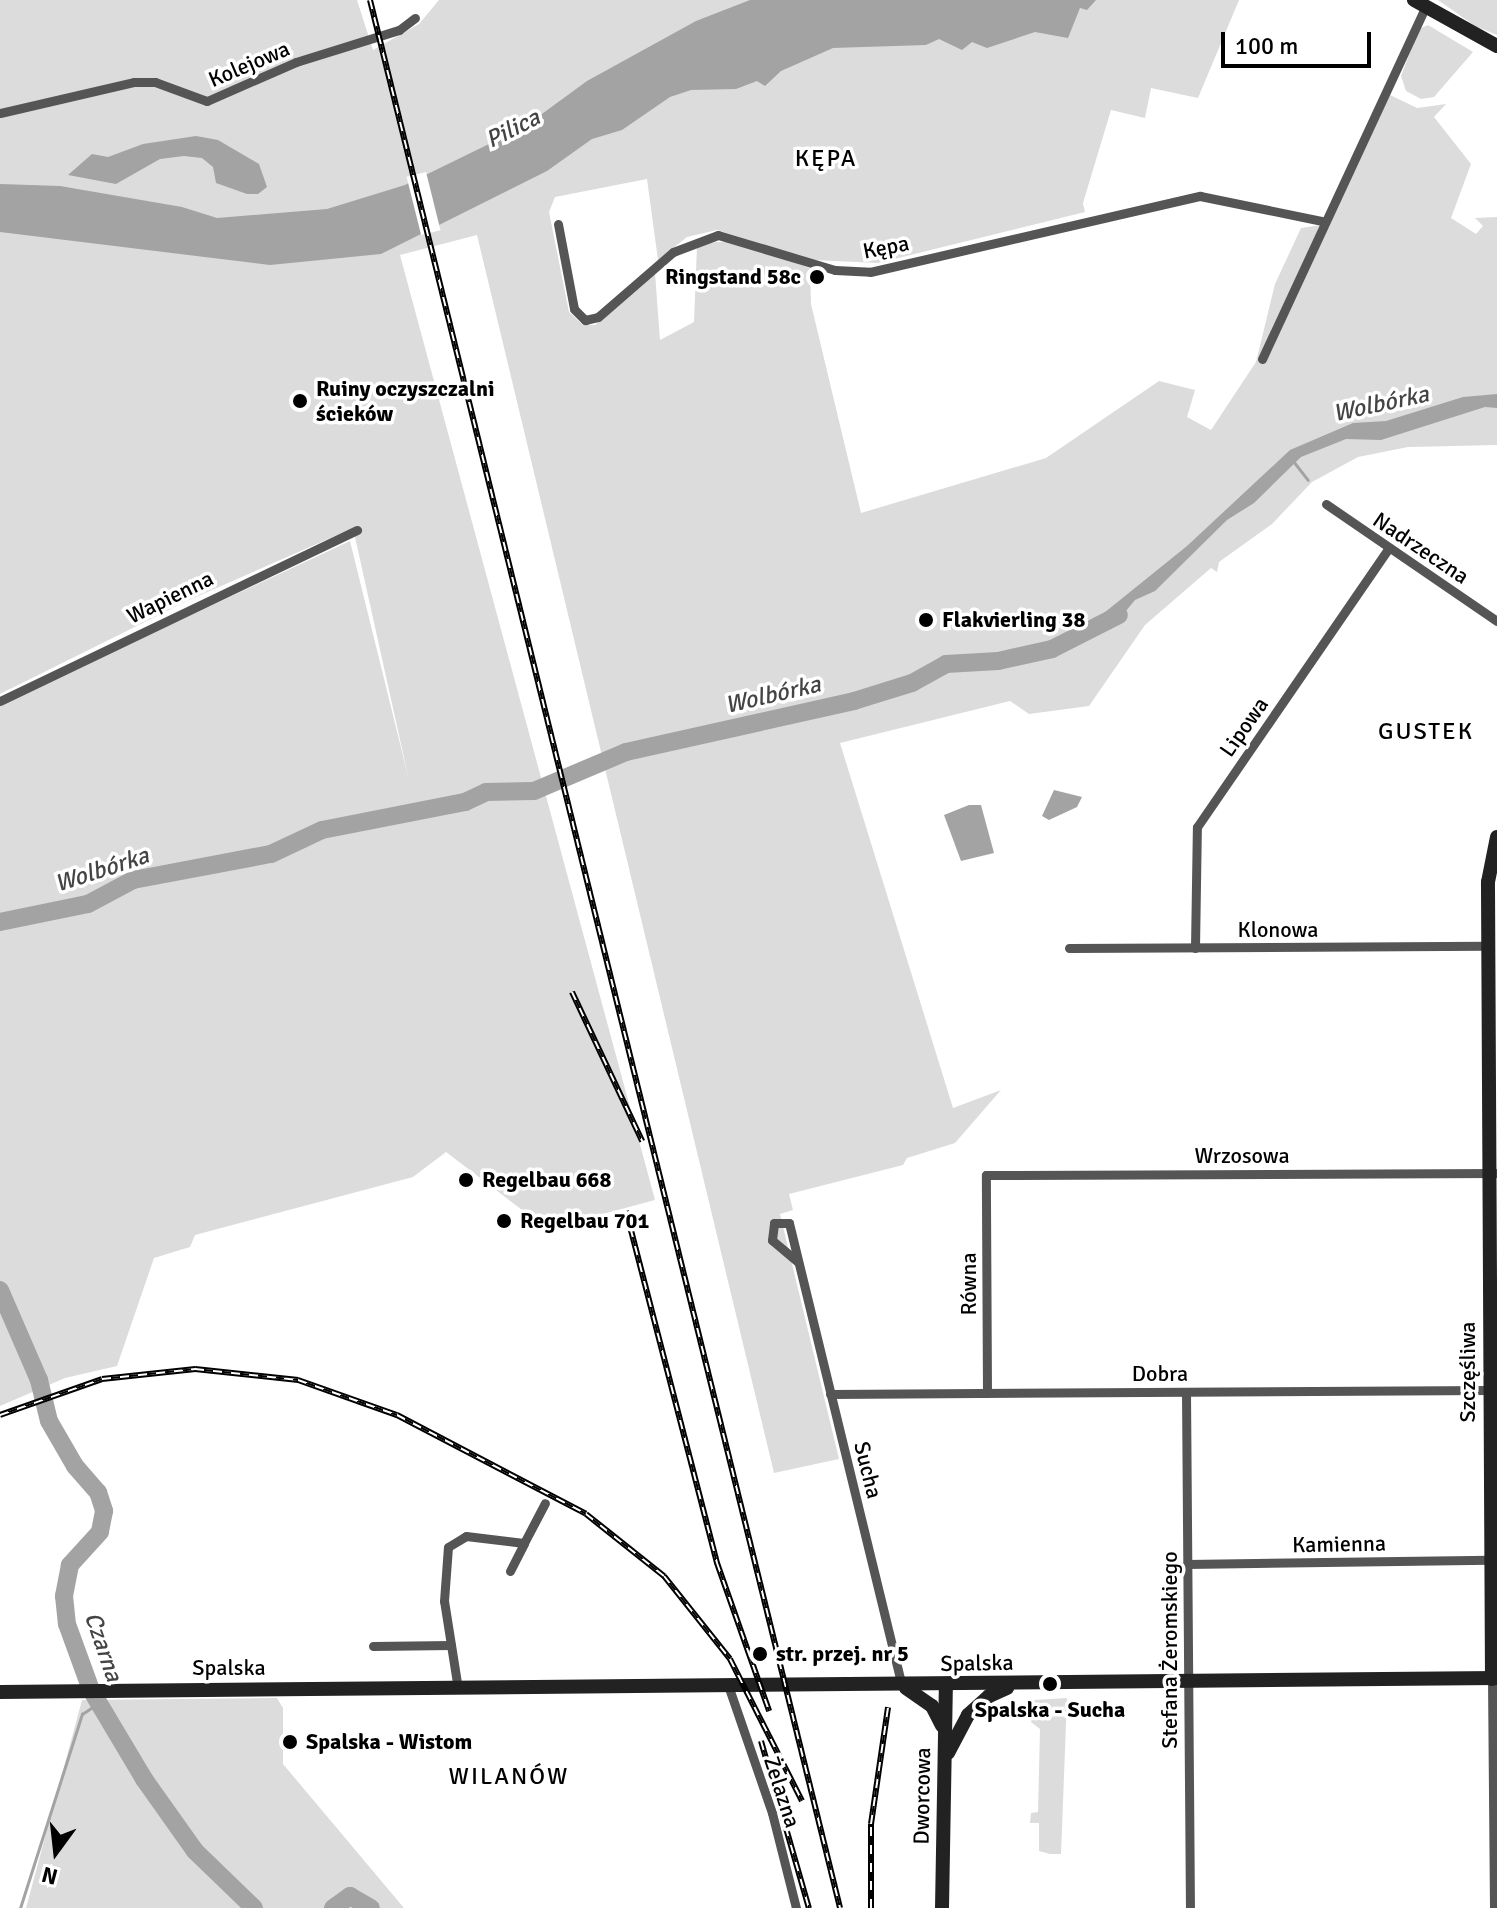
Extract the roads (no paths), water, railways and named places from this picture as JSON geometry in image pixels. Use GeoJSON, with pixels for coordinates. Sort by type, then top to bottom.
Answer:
{"type":"FeatureCollection","features":[{"type":"Feature","properties":{"kind":"street"},"geometry":{"type":"LineString","coordinates":[[1262,359],[1318,242],[1322,221],[1419,4],[1497,46]]}},
{"type":"Feature","properties":{"kind":"street","name":"Kolejowa"},"geometry":{"type":"LineString","coordinates":[[0,113],[134,82],[155,82],[207,101],[296,62],[399,30],[415,18]]}},
{"type":"Feature","properties":{"kind":"street","name":"Kępa"},"geometry":{"type":"LineString","coordinates":[[558,224],[574,309],[578,317],[592,320],[673,252],[718,235],[835,270],[870,272],[1200,196],[1322,221]]}},
{"type":"Feature","properties":{"kind":"street","name":"Nadrzeczna"},"geometry":{"type":"LineString","coordinates":[[1326,504],[1497,621]]}},
{"type":"Feature","properties":{"kind":"street","name":"Wapienna"},"geometry":{"type":"LineString","coordinates":[[0,701],[357,530]]}},
{"type":"Feature","properties":{"kind":"street","name":"Lipowa"},"geometry":{"type":"LineString","coordinates":[[1195,948],[1197,827],[1389,548]]}},
{"type":"Feature","properties":{"kind":"street","name":"Szczęśliwa"},"geometry":{"type":"LineString","coordinates":[[1494,1908],[1494,1678],[1490,1560],[1493,1173],[1488,882],[1497,837]]}},
{"type":"Feature","properties":{"kind":"street","name":"Klonowa"},"geometry":{"type":"LineString","coordinates":[[1069,948],[1488,946]]}},
{"type":"Feature","properties":{"kind":"street","name":"Wrzosowa"},"geometry":{"type":"LineString","coordinates":[[986,1175],[1493,1173]]}},
{"type":"Feature","properties":{"kind":"street","name":"Równa"},"geometry":{"type":"LineString","coordinates":[[986,1175],[987,1393]]}},
{"type":"Feature","properties":{"kind":"street","name":"Sucha"},"geometry":{"type":"LineString","coordinates":[[798,1262],[902,1686]]}},
{"type":"Feature","properties":{"kind":"street","name":"Dobra"},"geometry":{"type":"LineString","coordinates":[[830,1394],[1490,1390]]}},
{"type":"Feature","properties":{"kind":"street","name":"Stefana Żeromskiego"},"geometry":{"type":"LineString","coordinates":[[1186,1392],[1190,1908]]}},
{"type":"Feature","properties":{"kind":"street"},"geometry":{"type":"LineString","coordinates":[[510,1571],[545,1503]]}},
{"type":"Feature","properties":{"kind":"street"},"geometry":{"type":"LineString","coordinates":[[458,1689],[444,1601],[448,1547],[466,1536],[524,1543]]}},
{"type":"Feature","properties":{"kind":"street","name":"Kamienna"},"geometry":{"type":"LineString","coordinates":[[1187,1564],[1490,1560]]}},
{"type":"Feature","properties":{"kind":"street"},"geometry":{"type":"LineString","coordinates":[[373,1646],[451,1645]]}},
{"type":"Feature","properties":{"kind":"street","name":"Spalska"},"geometry":{"type":"LineString","coordinates":[[0,1692],[729,1688],[1494,1678]]}},
{"type":"Feature","properties":{"kind":"street"},"geometry":{"type":"LineString","coordinates":[[944,1765],[968,1715],[989,1696],[1017,1684]]}},
{"type":"Feature","properties":{"kind":"street","name":"Dworcowa"},"geometry":{"type":"LineString","coordinates":[[942,1908],[946,1685]]}},
{"type":"Feature","properties":{"kind":"street"},"geometry":{"type":"LineString","coordinates":[[902,1686],[932,1706],[945,1737]]}},
{"type":"Feature","properties":{"kind":"street","name":"Żelazna"},"geometry":{"type":"LineString","coordinates":[[729,1688],[772,1813],[796,1908]]}},
{"type":"Feature","properties":{"kind":"waterway"},"geometry":{"type":"LineString","coordinates":[[1293,461],[1308,480]]}},
{"type":"Feature","properties":{"kind":"waterway","name":"Wolbórka"},"geometry":{"type":"LineString","coordinates":[[0,922],[88,904],[133,880],[271,854],[322,830],[465,802],[486,792],[534,791],[626,752],[854,701],[912,683],[946,664],[998,661],[1052,649],[1119,615]]}},
{"type":"Feature","properties":{"kind":"waterway","name":"Czarna"},"geometry":{"type":"LineString","coordinates":[[0,1290],[39,1380],[49,1421],[75,1466],[98,1492],[104,1511],[100,1532],[70,1565],[64,1596],[67,1624],[91,1690],[144,1779],[195,1851],[254,1908]]}},
{"type":"Feature","properties":{"kind":"waterway"},"geometry":{"type":"LineString","coordinates":[[20,1908],[82,1714],[97,1704]]}},
{"type":"Feature","properties":{"kind":"waterway","name":"Czarna"},"geometry":{"type":"LineString","coordinates":[[333,1908],[350,1896],[371,1908]]}},
{"type":"Feature","properties":{"kind":"railway"},"geometry":{"type":"LineString","coordinates":[[370,0],[840,1908]]}},
{"type":"Feature","properties":{"kind":"railway"},"geometry":{"type":"LineString","coordinates":[[572,992],[642,1141]]}},
{"type":"Feature","properties":{"kind":"railway"},"geometry":{"type":"LineString","coordinates":[[626,1211],[717,1563],[769,1711]]}},
{"type":"Feature","properties":{"kind":"railway"},"geometry":{"type":"LineString","coordinates":[[0,1415],[102,1379],[195,1369],[298,1380],[397,1415],[586,1514],[664,1576],[730,1659],[802,1801]]}},
{"type":"Feature","properties":{"kind":"railway"},"geometry":{"type":"LineString","coordinates":[[871,1908],[871,1824],[888,1707]]}},
{"type":"Feature","properties":{"kind":"railway"},"geometry":{"type":"LineString","coordinates":[[761,1741],[809,1908]]}},
{"type":"Feature","properties":{"kind":"place","name":"Ringstand 58c"},"geometry":{"type":"Point","coordinates":[817,277]}},
{"type":"Feature","properties":{"kind":"place","name":"Ruiny oczyszczalni ścieków"},"geometry":{"type":"Point","coordinates":[300,401]}},
{"type":"Feature","properties":{"kind":"place","name":"Flakvierling 38"},"geometry":{"type":"Point","coordinates":[926,620]}},
{"type":"Feature","properties":{"kind":"place","name":"Regelbau 668"},"geometry":{"type":"Point","coordinates":[466,1180]}},
{"type":"Feature","properties":{"kind":"place","name":"Regelbau 701"},"geometry":{"type":"Point","coordinates":[504,1221]}},
{"type":"Feature","properties":{"kind":"place","name":"str. przej. nr 5"},"geometry":{"type":"Point","coordinates":[760,1654]}},
{"type":"Feature","properties":{"kind":"place","name":"Spalska - Sucha"},"geometry":{"type":"Point","coordinates":[1050,1684]}},
{"type":"Feature","properties":{"kind":"place","name":"Spalska - Wistom"},"geometry":{"type":"Point","coordinates":[290,1742]}},
{"type":"Feature","properties":{"kind":"district","name":"KĘPA"},"geometry":{"type":"Point","coordinates":[826,159]}},
{"type":"Feature","properties":{"kind":"district","name":"GUSTEK"},"geometry":{"type":"Point","coordinates":[1426,732]}},
{"type":"Feature","properties":{"kind":"district","name":"WILANÓW"},"geometry":{"type":"Point","coordinates":[509,1777]}},
{"type":"Feature","properties":{"kind":"water label","name":"Pilica"},"geometry":{"type":"Point","coordinates":[513,129]}}]}
